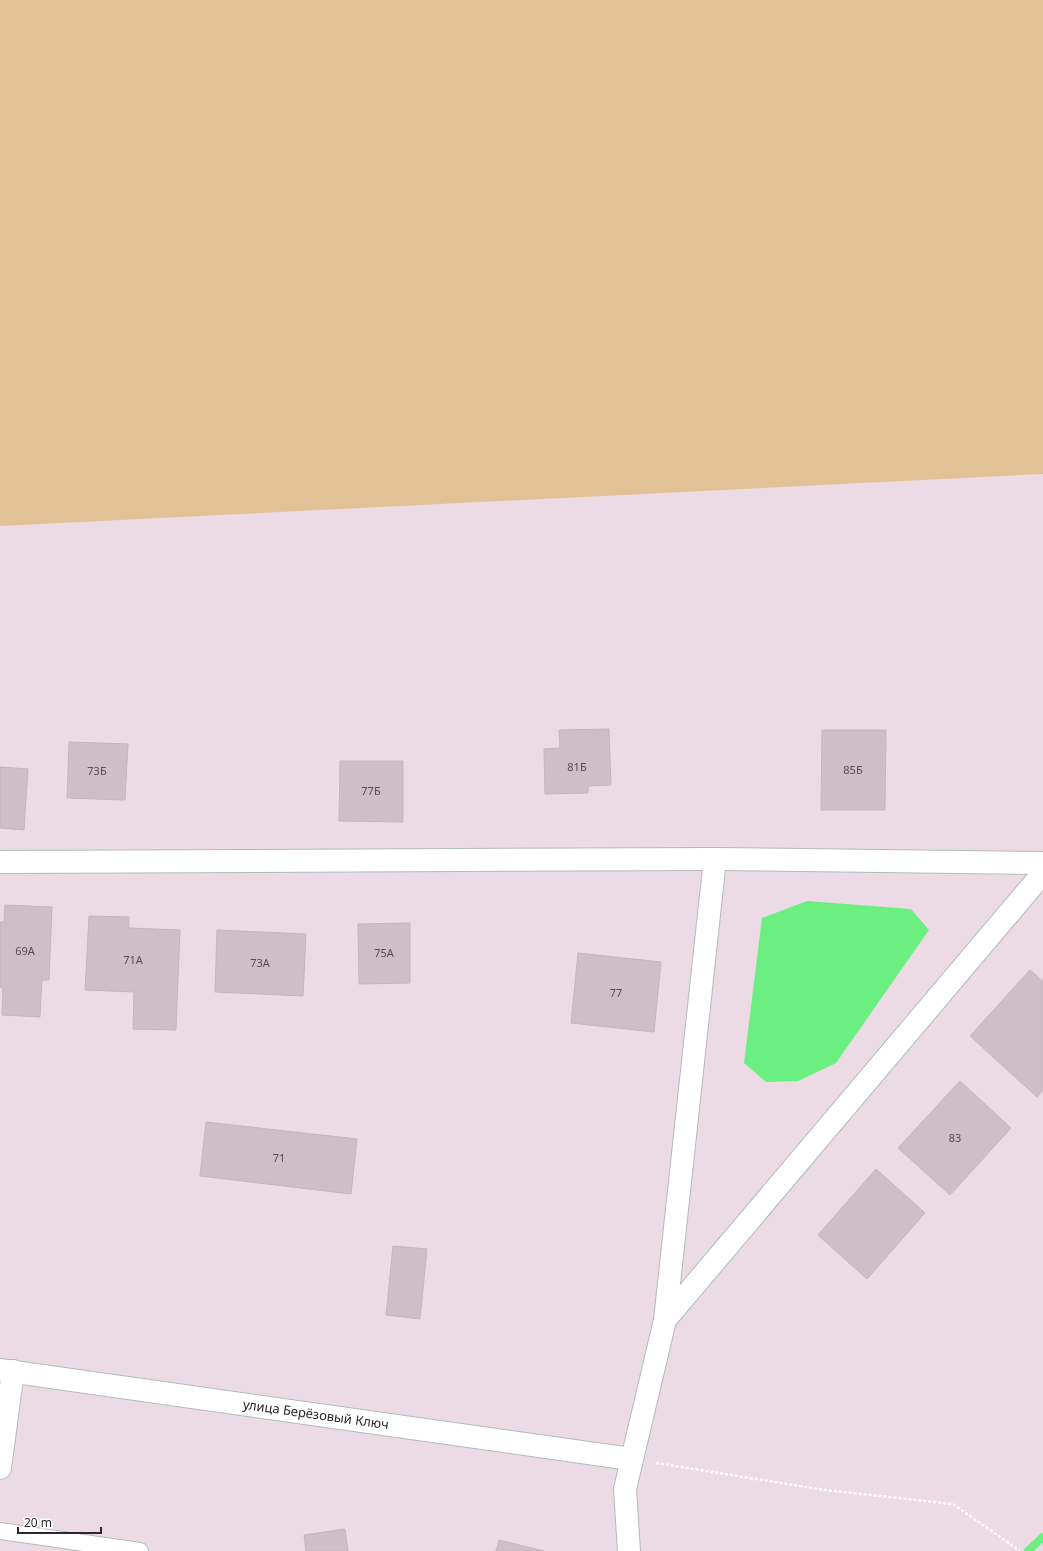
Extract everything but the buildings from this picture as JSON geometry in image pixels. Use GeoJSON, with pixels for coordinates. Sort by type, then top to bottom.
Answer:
{"type":"FeatureCollection","features":[{"type":"Feature","properties":{"kind":"street"},"geometry":{"type":"LineString","coordinates":[[629,1551],[625,1489],[665,1320],[715,859]]}},
{"type":"Feature","properties":{"kind":"street"},"geometry":{"type":"LineString","coordinates":[[0,862],[715,859],[1043,863]]}},
{"type":"Feature","properties":{"kind":"street"},"geometry":{"type":"LineString","coordinates":[[665,1320],[1043,873]]}},
{"type":"Feature","properties":{"kind":"street"},"geometry":{"type":"LineString","coordinates":[[0,1468],[6,1370]]}},
{"type":"Feature","properties":{"kind":"street","name":"улица Берёзовый Ключ"},"geometry":{"type":"LineString","coordinates":[[6,1370],[631,1459]]}},
{"type":"Feature","properties":{"kind":"lane"},"geometry":{"type":"LineString","coordinates":[[0,1531],[140,1551]]}},
{"type":"Feature","properties":{"kind":"path"},"geometry":{"type":"LineString","coordinates":[[631,1459],[824,1490],[953,1504],[1020,1551]]}},
{"type":"Feature","properties":{"kind":"shaded area"},"geometry":{"type":"Polygon","coordinates":[[[0,0],[1043,0],[1043,474],[0,526],[0,0]]]}},
{"type":"Feature","properties":{"kind":"shaded area"},"geometry":{"type":"Polygon","coordinates":[[[807,901],[911,909],[929,930],[836,1063],[798,1081],[766,1082],[744,1063],[762,918],[807,901]]]}},
{"type":"Feature","properties":{"kind":"waterway"},"geometry":{"type":"LineString","coordinates":[[1028,1551],[1043,1537]]}}]}
